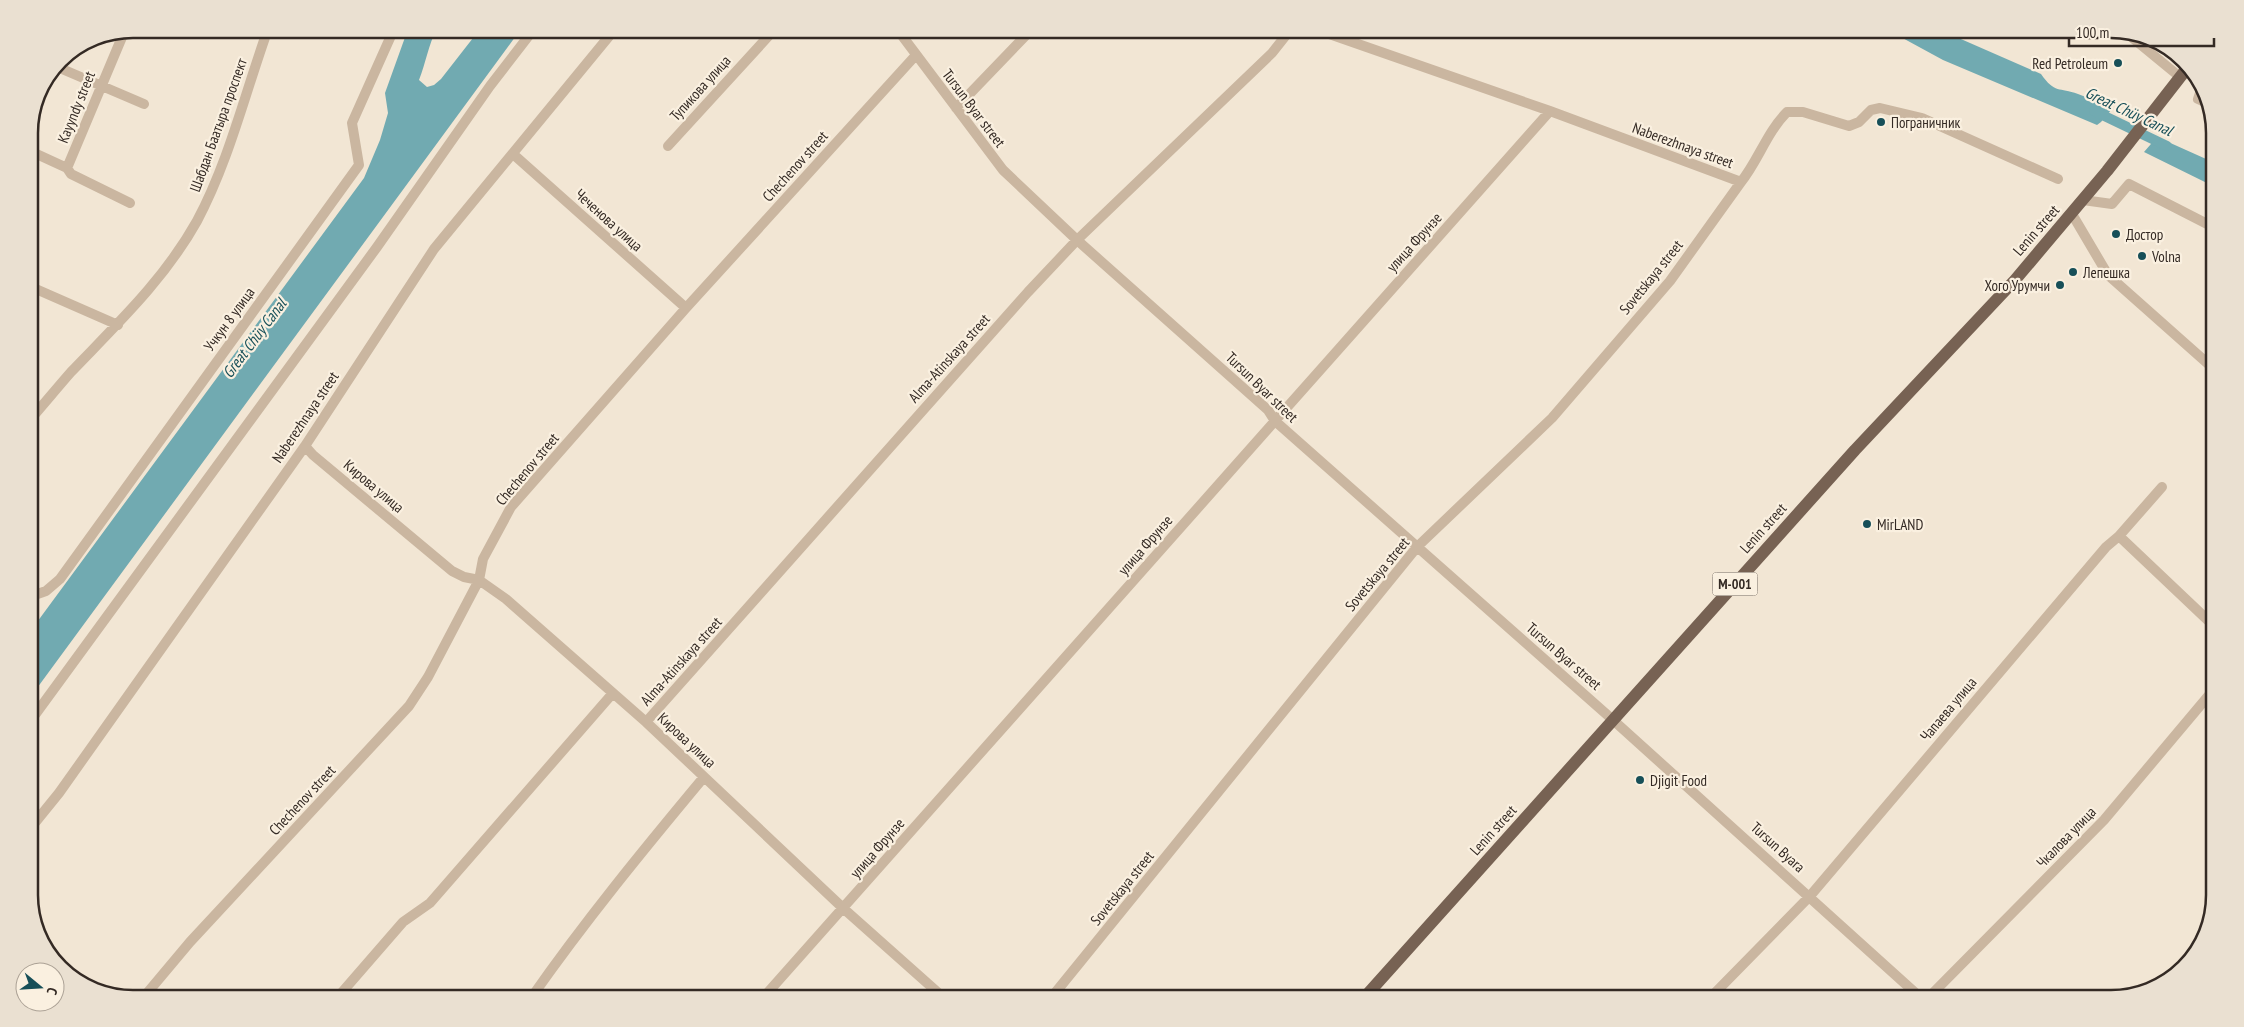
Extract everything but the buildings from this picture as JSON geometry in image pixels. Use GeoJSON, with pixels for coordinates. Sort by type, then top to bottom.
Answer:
{"type":"FeatureCollection","features":[{"type":"Feature","properties":{"kind":"main road","name":"Lenin street"},"geometry":{"type":"LineString","coordinates":[[1371,990],[1854,450],[2015,280],[2107,171],[2184,72]]}},
{"type":"Feature","properties":{"kind":"street","name":"Kayyndy street"},"geometry":{"type":"LineString","coordinates":[[67,168],[100,85],[121,38]]}},
{"type":"Feature","properties":{"kind":"street","name":"Шабдан Баатыра проспект"},"geometry":{"type":"LineString","coordinates":[[38,411],[71,373],[118,325],[164,271],[197,220],[222,166],[265,38]]}},
{"type":"Feature","properties":{"kind":"street","name":"Учкун 8 улица"},"geometry":{"type":"LineString","coordinates":[[38,594],[46,591],[60,579],[359,165],[352,123],[390,38]]}},
{"type":"Feature","properties":{"kind":"street"},"geometry":{"type":"LineString","coordinates":[[38,711],[365,263],[490,86],[527,38]]}},
{"type":"Feature","properties":{"kind":"street","name":"Naberezhnaya street"},"geometry":{"type":"LineString","coordinates":[[38,819],[59,793],[305,446],[434,249],[608,38]]}},
{"type":"Feature","properties":{"kind":"street","name":"Тупикова улица"},"geometry":{"type":"LineString","coordinates":[[668,146],[767,38]]}},
{"type":"Feature","properties":{"kind":"street","name":"Tursun Byar street"},"geometry":{"type":"LineString","coordinates":[[904,38],[1002,170],[1077,240],[1268,410],[1275,421],[1613,720]]}},
{"type":"Feature","properties":{"kind":"street"},"geometry":{"type":"LineString","coordinates":[[956,108],[1023,38]]}},
{"type":"Feature","properties":{"kind":"street","name":"Alma-Atinskaya street"},"geometry":{"type":"LineString","coordinates":[[646,722],[1022,299],[1077,240],[1272,53],[1284,38]]}},
{"type":"Feature","properties":{"kind":"street","name":"Naberezhnaya street"},"geometry":{"type":"LineString","coordinates":[[1341,38],[1550,111],[1741,182],[1750,171],[1779,120],[1787,112],[1803,112],[1849,126],[1859,122],[1871,110],[1880,108],[1922,118],[2058,179]]}},
{"type":"Feature","properties":{"kind":"street"},"geometry":{"type":"LineString","coordinates":[[2141,43],[2184,72]]}},
{"type":"Feature","properties":{"kind":"street","name":"Chechenov street"},"geometry":{"type":"LineString","coordinates":[[150,990],[190,942],[409,706],[428,677],[479,580],[483,559],[511,506],[686,308],[916,55]]}},
{"type":"Feature","properties":{"kind":"street"},"geometry":{"type":"LineString","coordinates":[[62,69],[144,104]]}},
{"type":"Feature","properties":{"kind":"street","name":"улица Фрунзе"},"geometry":{"type":"LineString","coordinates":[[770,990],[1550,111]]}},
{"type":"Feature","properties":{"kind":"street"},"geometry":{"type":"LineString","coordinates":[[38,154],[67,168],[71,174],[130,203]]}},
{"type":"Feature","properties":{"kind":"street","name":"Чеченова улица"},"geometry":{"type":"LineString","coordinates":[[513,154],[686,308]]}},
{"type":"Feature","properties":{"kind":"street","name":"Sovetskaya street"},"geometry":{"type":"LineString","coordinates":[[1058,990],[1418,547],[1552,418],[1670,281],[1741,182]]}},
{"type":"Feature","properties":{"kind":"street"},"geometry":{"type":"LineString","coordinates":[[2083,200],[2112,204],[2129,184],[2206,223]]}},
{"type":"Feature","properties":{"kind":"street"},"geometry":{"type":"LineString","coordinates":[[2072,214],[2108,275],[2206,362]]}},
{"type":"Feature","properties":{"kind":"street"},"geometry":{"type":"LineString","coordinates":[[38,290],[118,325]]}},
{"type":"Feature","properties":{"kind":"street","name":"Кирова улица"},"geometry":{"type":"LineString","coordinates":[[305,446],[313,455],[452,571],[464,577],[479,580],[506,599],[646,722],[844,909],[935,990]]}},
{"type":"Feature","properties":{"kind":"street","name":"Чапаева улица"},"geometry":{"type":"LineString","coordinates":[[1718,990],[1810,896],[2099,555],[2119,536],[2162,487]]}},
{"type":"Feature","properties":{"kind":"street"},"geometry":{"type":"LineString","coordinates":[[2119,536],[2206,619]]}},
{"type":"Feature","properties":{"kind":"street"},"geometry":{"type":"LineString","coordinates":[[344,990],[403,922],[430,903],[612,693]]}},
{"type":"Feature","properties":{"kind":"street","name":"Чкалова улица"},"geometry":{"type":"LineString","coordinates":[[1936,990],[2104,820],[2206,699]]}},
{"type":"Feature","properties":{"kind":"street","name":"Tursun Byara"},"geometry":{"type":"LineString","coordinates":[[1613,720],[1912,990]]}},
{"type":"Feature","properties":{"kind":"street"},"geometry":{"type":"LineString","coordinates":[[536,990],[566,947],[704,777]]}},
{"type":"Feature","properties":{"kind":"water"},"geometry":{"type":"Polygon","coordinates":[[[405,38],[432,38],[419,80],[427,87],[434,85],[441,79],[473,38],[514,38],[38,687],[38,621],[364,178],[380,140],[388,113],[385,93],[405,38]]]}},
{"type":"Feature","properties":{"kind":"water"},"geometry":{"type":"Polygon","coordinates":[[[1903,38],[1959,38],[2041,74],[2050,85],[2058,89],[2078,94],[2112,109],[2097,125],[1943,60],[1903,38]]]}},
{"type":"Feature","properties":{"kind":"water"},"geometry":{"type":"Polygon","coordinates":[[[2157,137],[2206,159],[2206,183],[2144,152],[2157,137]]]}},
{"type":"Feature","properties":{"kind":"waterway","name":"Great Chüy Canal"},"geometry":{"type":"LineString","coordinates":[[2094,111],[2167,146]]}},
{"type":"Feature","properties":{"kind":"place","name":"Red Petroleum"},"geometry":{"type":"Point","coordinates":[2118,63]}},
{"type":"Feature","properties":{"kind":"place","name":"Пограничник"},"geometry":{"type":"Point","coordinates":[1881,122]}},
{"type":"Feature","properties":{"kind":"place","name":"Достор"},"geometry":{"type":"Point","coordinates":[2116,234]}},
{"type":"Feature","properties":{"kind":"place","name":"Volna"},"geometry":{"type":"Point","coordinates":[2142,256]}},
{"type":"Feature","properties":{"kind":"place","name":"Лепешка"},"geometry":{"type":"Point","coordinates":[2073,272]}},
{"type":"Feature","properties":{"kind":"place","name":"Хого Урумчи"},"geometry":{"type":"Point","coordinates":[2060,285]}},
{"type":"Feature","properties":{"kind":"place","name":"MirLAND"},"geometry":{"type":"Point","coordinates":[1867,524]}},
{"type":"Feature","properties":{"kind":"place","name":"Djigit Food"},"geometry":{"type":"Point","coordinates":[1640,780]}}]}
